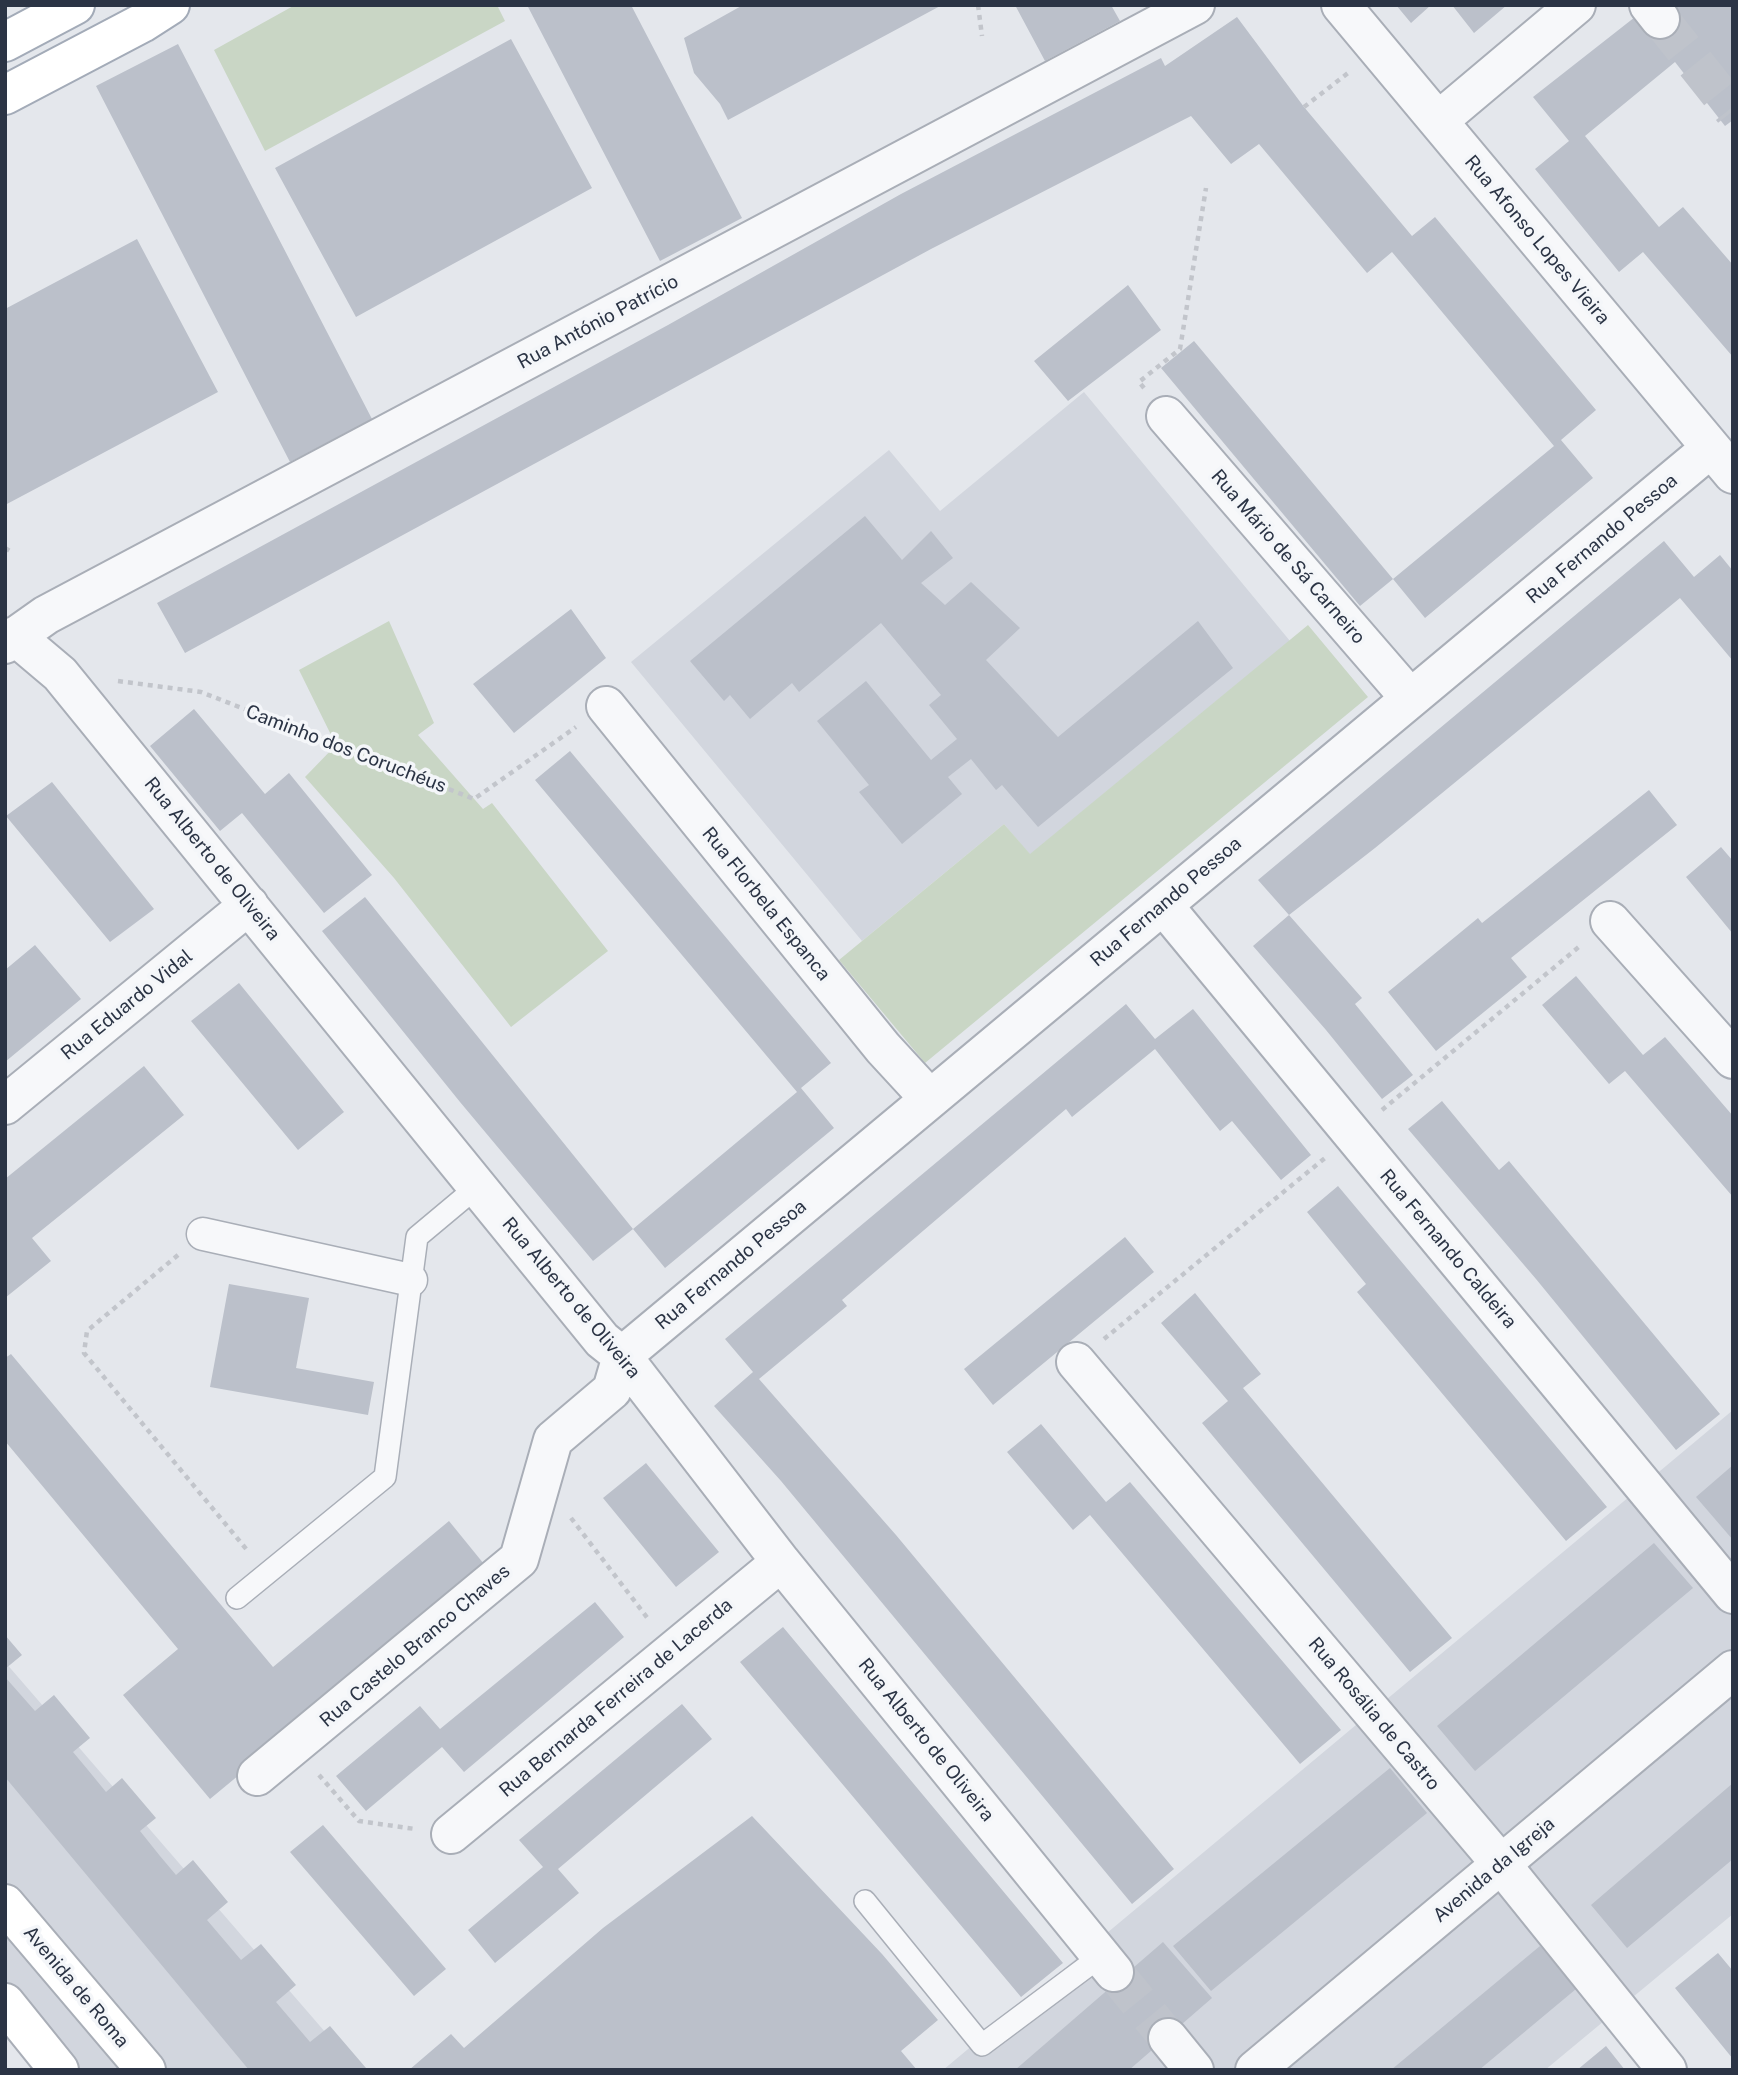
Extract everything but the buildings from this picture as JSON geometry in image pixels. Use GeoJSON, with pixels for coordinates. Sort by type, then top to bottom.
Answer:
{"type":"FeatureCollection","features":[{"type":"Feature","properties":{"kind":"main road"},"geometry":{"type":"LineString","coordinates":[[5,42],[75,5]]}},
{"type":"Feature","properties":{"kind":"main road"},"geometry":{"type":"LineString","coordinates":[[5,95],[142,23],[170,5]]}},
{"type":"Feature","properties":{"kind":"main road","name":"Avenida de Roma"},"geometry":{"type":"LineString","coordinates":[[5,1904],[145,2070]]}},
{"type":"Feature","properties":{"kind":"main road"},"geometry":{"type":"LineString","coordinates":[[5,2003],[60,2070]]}},
{"type":"Feature","properties":{"kind":"street","name":"Rua Afonso Lopes Vieira"},"geometry":{"type":"LineString","coordinates":[[1341,5],[1722,461]]}},
{"type":"Feature","properties":{"kind":"street"},"geometry":{"type":"LineString","coordinates":[[1438,121],[1576,5]]}},
{"type":"Feature","properties":{"kind":"street","name":"Rua António Patrício"},"geometry":{"type":"LineString","coordinates":[[10,640],[46,615],[1179,9]]}},
{"type":"Feature","properties":{"kind":"street","name":"Rua Mário de Sá Carneiro"},"geometry":{"type":"LineString","coordinates":[[1166,415],[1410,698]]}},
{"type":"Feature","properties":{"kind":"street","name":"Rua Fernando Pessoa"},"geometry":{"type":"LineString","coordinates":[[622,1356],[1410,698],[1722,461]]}},
{"type":"Feature","properties":{"kind":"street","name":"Rua Alberto de Oliveira"},"geometry":{"type":"LineString","coordinates":[[10,640],[60,674],[602,1340],[622,1356],[781,1562],[1107,1964]]}},
{"type":"Feature","properties":{"kind":"street","name":"Rua Florbela Espanca"},"geometry":{"type":"LineString","coordinates":[[606,706],[883,1048],[930,1099]]}},
{"type":"Feature","properties":{"kind":"street","name":"Rua Eduardo Vidal"},"geometry":{"type":"LineString","coordinates":[[5,1105],[249,905]]}},
{"type":"Feature","properties":{"kind":"street","name":"Rua Fernando Caldeira"},"geometry":{"type":"LineString","coordinates":[[1163,905],[1733,1594]]}},
{"type":"Feature","properties":{"kind":"street"},"geometry":{"type":"LineString","coordinates":[[1611,921],[1733,1059]]}},
{"type":"Feature","properties":{"kind":"street"},"geometry":{"type":"LineString","coordinates":[[203,1234],[411,1280]]}},
{"type":"Feature","properties":{"kind":"street","name":"Rua Castelo Branco Chaves"},"geometry":{"type":"LineString","coordinates":[[257,1776],[519,1559],[553,1440],[612,1390],[622,1356]]}},
{"type":"Feature","properties":{"kind":"street","name":"Rua Rosália de Castro"},"geometry":{"type":"LineString","coordinates":[[1076,1362],[1501,1864],[1667,2070]]}},
{"type":"Feature","properties":{"kind":"street","name":"Rua Bernarda Ferreira de Lacerda"},"geometry":{"type":"LineString","coordinates":[[451,1834],[781,1562]]}},
{"type":"Feature","properties":{"kind":"street","name":"Avenida da Igreja"},"geometry":{"type":"LineString","coordinates":[[1255,2070],[1733,1670]]}},
{"type":"Feature","properties":{"kind":"street"},"geometry":{"type":"LineString","coordinates":[[1168,2038],[1194,2070]]}},
{"type":"Feature","properties":{"kind":"lane"},"geometry":{"type":"LineString","coordinates":[[237,1598],[385,1477],[416,1237],[478,1186]]}},
{"type":"Feature","properties":{"kind":"lane"},"geometry":{"type":"LineString","coordinates":[[865,1901],[982,2045],[1107,1964]]}},
{"type":"Feature","properties":{"kind":"path"},"geometry":{"type":"LineString","coordinates":[[978,5],[982,36]]}},
{"type":"Feature","properties":{"kind":"path"},"geometry":{"type":"LineString","coordinates":[[1304,107],[1378,49]]}},
{"type":"Feature","properties":{"kind":"path"},"geometry":{"type":"LineString","coordinates":[[1166,415],[1139,382],[1180,349],[1206,188]]}},
{"type":"Feature","properties":{"kind":"path"},"geometry":{"type":"LineString","coordinates":[[5,548],[13,553]]}},
{"type":"Feature","properties":{"kind":"path","name":"Caminho dos Coruchéus"},"geometry":{"type":"LineString","coordinates":[[60,674],[201,692],[474,799],[606,706]]}},
{"type":"Feature","properties":{"kind":"path"},"geometry":{"type":"LineString","coordinates":[[1076,1362],[1309,1170],[1356,1137],[1413,1083],[1611,921]]}},
{"type":"Feature","properties":{"kind":"path"},"geometry":{"type":"LineString","coordinates":[[203,1234],[87,1331],[84,1353],[267,1574]]}},
{"type":"Feature","properties":{"kind":"path"},"geometry":{"type":"LineString","coordinates":[[542,1480],[673,1651]]}},
{"type":"Feature","properties":{"kind":"path"},"geometry":{"type":"LineString","coordinates":[[293,1747],[359,1821],[451,1834]]}},
{"type":"Feature","properties":{"kind":"shaded area"},"geometry":{"type":"Polygon","coordinates":[[[1084,392],[1290,641],[1030,855],[1004,824],[862,941],[631,662],[889,450],[940,511],[1084,392]]]}},
{"type":"Feature","properties":{"kind":"shaded area"},"geometry":{"type":"Polygon","coordinates":[[[1733,1410],[1733,1914],[1545,2070],[943,2070],[1733,1410]]]}},
{"type":"Feature","properties":{"kind":"shaded area"},"geometry":{"type":"Polygon","coordinates":[[[5,1662],[358,2070],[39,2070],[5,2030],[5,1662]]]}},
{"type":"Feature","properties":{"kind":"green space"},"geometry":{"type":"Polygon","coordinates":[[[295,5],[497,5],[505,21],[265,151],[214,50],[295,5]]]}},
{"type":"Feature","properties":{"kind":"green space"},"geometry":{"type":"Polygon","coordinates":[[[389,621],[434,723],[418,735],[483,809],[492,803],[608,951],[511,1027],[394,878],[305,777],[336,745],[299,670],[389,621]]]}},
{"type":"Feature","properties":{"kind":"green space"},"geometry":{"type":"Polygon","coordinates":[[[1308,625],[1368,697],[925,1063],[839,960],[1004,824],[1030,854],[1308,625]]]}},
{"type":"Feature","properties":{"kind":"tunnel"},"geometry":{"type":"LineString","coordinates":[[1660,19],[1733,111]]}},
{"type":"Feature","properties":{"kind":"tunnel"},"geometry":{"type":"LineString","coordinates":[[1114,1972],[1168,2038]]}}]}
